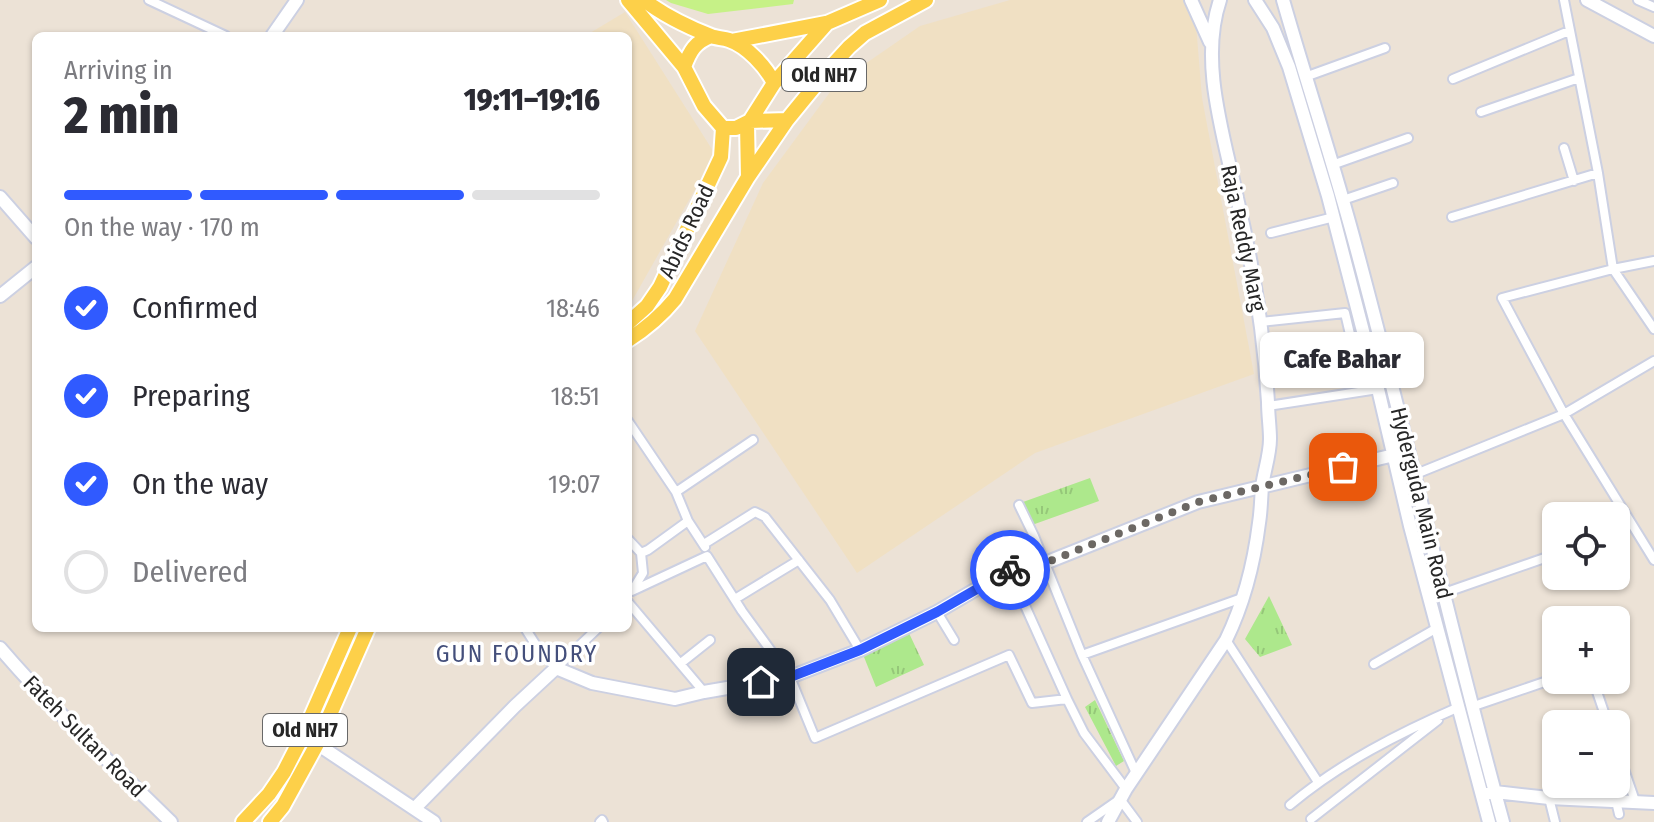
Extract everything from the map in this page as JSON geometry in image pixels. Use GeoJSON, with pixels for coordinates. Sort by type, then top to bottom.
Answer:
{"type":"FeatureCollection","features":[{"type":"Feature","properties":{"kind":"main road"},"geometry":{"type":"LineString","coordinates":[[628,0],[684,67],[704,106],[723,128],[736,128],[749,122],[787,120]]}},
{"type":"Feature","properties":{"kind":"main road"},"geometry":{"type":"LineString","coordinates":[[644,0],[665,16],[711,36]]}},
{"type":"Feature","properties":{"kind":"main road","name":"Old NH7"},"geometry":{"type":"LineString","coordinates":[[749,122],[774,83],[827,23],[880,0]]}},
{"type":"Feature","properties":{"kind":"main road","name":"Old NH7"},"geometry":{"type":"LineString","coordinates":[[632,338],[661,315],[675,299],[748,177],[787,120],[849,47],[865,33],[926,0]]}},
{"type":"Feature","properties":{"kind":"main road"},"geometry":{"type":"LineString","coordinates":[[732,41],[827,23]]}},
{"type":"Feature","properties":{"kind":"main road"},"geometry":{"type":"LineString","coordinates":[[684,67],[695,45],[711,36]]}},
{"type":"Feature","properties":{"kind":"main road","name":"Old NH7"},"geometry":{"type":"LineString","coordinates":[[711,36],[732,41],[759,61],[774,83]]}},
{"type":"Feature","properties":{"kind":"main road"},"geometry":{"type":"LineString","coordinates":[[748,177],[749,122]]}},
{"type":"Feature","properties":{"kind":"main road","name":"Abids Road"},"geometry":{"type":"LineString","coordinates":[[632,319],[647,306],[660,287],[721,157],[723,128]]}},
{"type":"Feature","properties":{"kind":"main road","name":"Old NH7"},"geometry":{"type":"LineString","coordinates":[[243,822],[284,772],[348,632]]}},
{"type":"Feature","properties":{"kind":"main road","name":"Old NH7"},"geometry":{"type":"LineString","coordinates":[[270,822],[283,806],[317,744],[366,632]]}},
{"type":"Feature","properties":{"kind":"street"},"geometry":{"type":"LineString","coordinates":[[149,0],[217,32]]}},
{"type":"Feature","properties":{"kind":"street"},"geometry":{"type":"LineString","coordinates":[[275,32],[297,0]]}},
{"type":"Feature","properties":{"kind":"street"},"geometry":{"type":"LineString","coordinates":[[1191,0],[1211,45]]}},
{"type":"Feature","properties":{"kind":"street","name":"Raja Reddy Marg"},"geometry":{"type":"LineString","coordinates":[[1108,822],[1136,773],[1226,640],[1250,571],[1259,524],[1270,441],[1266,361],[1238,200],[1222,135],[1211,61],[1215,15],[1220,0]]}},
{"type":"Feature","properties":{"kind":"street","name":"Hyderguda Main Road"},"geometry":{"type":"LineString","coordinates":[[1255,0],[1273,28],[1289,67],[1334,217],[1360,346],[1378,389],[1437,628],[1453,710],[1481,794],[1485,820]]}},
{"type":"Feature","properties":{"kind":"street","name":"Hyderguda Main Road"},"geometry":{"type":"LineString","coordinates":[[1283,0],[1343,200],[1436,542],[1444,593],[1503,822]]}},
{"type":"Feature","properties":{"kind":"street"},"geometry":{"type":"LineString","coordinates":[[1564,0],[1598,173],[1613,269],[1654,329]]}},
{"type":"Feature","properties":{"kind":"street"},"geometry":{"type":"LineString","coordinates":[[1587,0],[1654,36]]}},
{"type":"Feature","properties":{"kind":"street"},"geometry":{"type":"LineString","coordinates":[[1638,0],[1654,7]]}},
{"type":"Feature","properties":{"kind":"street"},"geometry":{"type":"LineString","coordinates":[[1453,79],[1569,31]]}},
{"type":"Feature","properties":{"kind":"street"},"geometry":{"type":"LineString","coordinates":[[1305,77],[1385,48]]}},
{"type":"Feature","properties":{"kind":"street"},"geometry":{"type":"LineString","coordinates":[[1481,112],[1579,78]]}},
{"type":"Feature","properties":{"kind":"street"},"geometry":{"type":"LineString","coordinates":[[1332,165],[1408,138]]}},
{"type":"Feature","properties":{"kind":"street"},"geometry":{"type":"LineString","coordinates":[[1564,148],[1574,181]]}},
{"type":"Feature","properties":{"kind":"street"},"geometry":{"type":"LineString","coordinates":[[1452,217],[1598,173]]}},
{"type":"Feature","properties":{"kind":"street"},"geometry":{"type":"LineString","coordinates":[[1343,200],[1393,183]]}},
{"type":"Feature","properties":{"kind":"street"},"geometry":{"type":"LineString","coordinates":[[0,197],[32,233]]}},
{"type":"Feature","properties":{"kind":"street"},"geometry":{"type":"LineString","coordinates":[[1271,233],[1334,217]]}},
{"type":"Feature","properties":{"kind":"street"},"geometry":{"type":"LineString","coordinates":[[1654,261],[1502,298],[1564,414],[1654,560]]}},
{"type":"Feature","properties":{"kind":"street"},"geometry":{"type":"LineString","coordinates":[[0,296],[32,270]]}},
{"type":"Feature","properties":{"kind":"street"},"geometry":{"type":"LineString","coordinates":[[1261,322],[1345,313],[1360,346],[1266,361]]}},
{"type":"Feature","properties":{"kind":"street"},"geometry":{"type":"LineString","coordinates":[[1416,474],[1564,414],[1654,361]]}},
{"type":"Feature","properties":{"kind":"street"},"geometry":{"type":"LineString","coordinates":[[1268,406],[1378,389]]}},
{"type":"Feature","properties":{"kind":"street"},"geometry":{"type":"LineString","coordinates":[[632,427],[676,492],[688,521],[704,544],[707,556],[790,677],[815,738],[1009,655],[1032,703],[1067,699]]}},
{"type":"Feature","properties":{"kind":"street"},"geometry":{"type":"LineString","coordinates":[[676,492],[753,440]]}},
{"type":"Feature","properties":{"kind":"street"},"geometry":{"type":"LineString","coordinates":[[528,632],[556,668],[592,683],[675,699],[790,677],[860,650],[937,612],[1009,570],[1045,563],[1198,502],[1394,455]]}},
{"type":"Feature","properties":{"kind":"street"},"geometry":{"type":"LineString","coordinates":[[1019,505],[1136,773]]}},
{"type":"Feature","properties":{"kind":"street"},"geometry":{"type":"LineString","coordinates":[[704,544],[755,512],[765,517],[830,600],[860,650]]}},
{"type":"Feature","properties":{"kind":"street"},"geometry":{"type":"LineString","coordinates":[[641,553],[688,521]]}},
{"type":"Feature","properties":{"kind":"street"},"geometry":{"type":"LineString","coordinates":[[1644,545],[1654,539]]}},
{"type":"Feature","properties":{"kind":"street"},"geometry":{"type":"LineString","coordinates":[[632,543],[641,553],[643,573],[632,589]]}},
{"type":"Feature","properties":{"kind":"street"},"geometry":{"type":"LineString","coordinates":[[632,591],[707,556]]}},
{"type":"Feature","properties":{"kind":"street"},"geometry":{"type":"LineString","coordinates":[[1444,593],[1542,559]]}},
{"type":"Feature","properties":{"kind":"street"},"geometry":{"type":"LineString","coordinates":[[735,599],[799,560]]}},
{"type":"Feature","properties":{"kind":"street"},"geometry":{"type":"LineString","coordinates":[[1009,570],[1084,733],[1137,822]]}},
{"type":"Feature","properties":{"kind":"street"},"geometry":{"type":"LineString","coordinates":[[1082,655],[1242,598]]}},
{"type":"Feature","properties":{"kind":"street"},"geometry":{"type":"LineString","coordinates":[[632,607],[704,692]]}},
{"type":"Feature","properties":{"kind":"street"},"geometry":{"type":"LineString","coordinates":[[937,612],[954,640]]}},
{"type":"Feature","properties":{"kind":"street"},"geometry":{"type":"LineString","coordinates":[[1374,664],[1437,628]]}},
{"type":"Feature","properties":{"kind":"street"},"geometry":{"type":"LineString","coordinates":[[415,808],[515,706],[594,632]]}},
{"type":"Feature","properties":{"kind":"street"},"geometry":{"type":"LineString","coordinates":[[681,663],[710,640]]}},
{"type":"Feature","properties":{"kind":"street"},"geometry":{"type":"LineString","coordinates":[[1226,640],[1318,782]]}},
{"type":"Feature","properties":{"kind":"street","name":"Fateh Sultan Road"},"geometry":{"type":"LineString","coordinates":[[0,648],[5,664],[171,822]]}},
{"type":"Feature","properties":{"kind":"street"},"geometry":{"type":"LineString","coordinates":[[1474,706],[1542,683]]}},
{"type":"Feature","properties":{"kind":"street"},"geometry":{"type":"LineString","coordinates":[[1290,805],[1318,782],[1395,736],[1453,710]]}},
{"type":"Feature","properties":{"kind":"street"},"geometry":{"type":"LineString","coordinates":[[1311,819],[1453,710]]}},
{"type":"Feature","properties":{"kind":"street"},"geometry":{"type":"LineString","coordinates":[[317,744],[434,822]]}},
{"type":"Feature","properties":{"kind":"street"},"geometry":{"type":"LineString","coordinates":[[1630,787],[1635,801]]}},
{"type":"Feature","properties":{"kind":"street"},"geometry":{"type":"LineString","coordinates":[[1481,794],[1495,792],[1542,797]]}},
{"type":"Feature","properties":{"kind":"street"},"geometry":{"type":"LineString","coordinates":[[1087,822],[1123,794]]}},
{"type":"Feature","properties":{"kind":"street"},"geometry":{"type":"LineString","coordinates":[[1555,822],[1549,798],[1654,803]]}},
{"type":"Feature","properties":{"kind":"street"},"geometry":{"type":"LineString","coordinates":[[1616,801],[1619,814]]}},
{"type":"Feature","properties":{"kind":"shaded area"},"geometry":{"type":"Polygon","coordinates":[[[1010,0],[1194,0],[1202,98],[1254,374],[1035,453],[857,573],[695,331],[763,183],[836,84],[920,26],[1010,0]]]}},
{"type":"Feature","properties":{"kind":"shaded area"},"geometry":{"type":"Polygon","coordinates":[[[625,12],[715,154],[632,301],[632,32],[592,32],[625,12]]]}},
{"type":"Feature","properties":{"kind":"green space"},"geometry":{"type":"Polygon","coordinates":[[[666,0],[794,0],[793,4],[708,14],[666,0]]]}},
{"type":"Feature","properties":{"kind":"green space"},"geometry":{"type":"Polygon","coordinates":[[[1090,478],[1099,501],[1032,525],[1023,502],[1090,478]]]}},
{"type":"Feature","properties":{"kind":"green space"},"geometry":{"type":"Polygon","coordinates":[[[1269,596],[1292,645],[1260,657],[1245,639],[1269,596]]]}},
{"type":"Feature","properties":{"kind":"green space"},"geometry":{"type":"Polygon","coordinates":[[[908,631],[924,665],[876,687],[862,652],[908,631]]]}},
{"type":"Feature","properties":{"kind":"green space"},"geometry":{"type":"Polygon","coordinates":[[[1095,700],[1124,761],[1116,766],[1085,707],[1095,700]]]}},
{"type":"Feature","properties":{"kind":"way so far"},"geometry":{"type":"LineString","coordinates":[[1010,570],[1045,563],[1198,502],[1343,467]]}},
{"type":"Feature","properties":{"kind":"place","name":"Cafe Bahar"},"geometry":{"type":"Point","coordinates":[1343,467]}},
{"type":"Feature","properties":{"kind":"district","name":"GUN FOUNDRY"},"geometry":{"type":"Point","coordinates":[517,654]}},
{"type":"Feature","properties":{"kind":"route"},"geometry":{"type":"LineString","coordinates":[[761,682],[790,677],[860,650],[937,612],[1010,570]]}}]}
